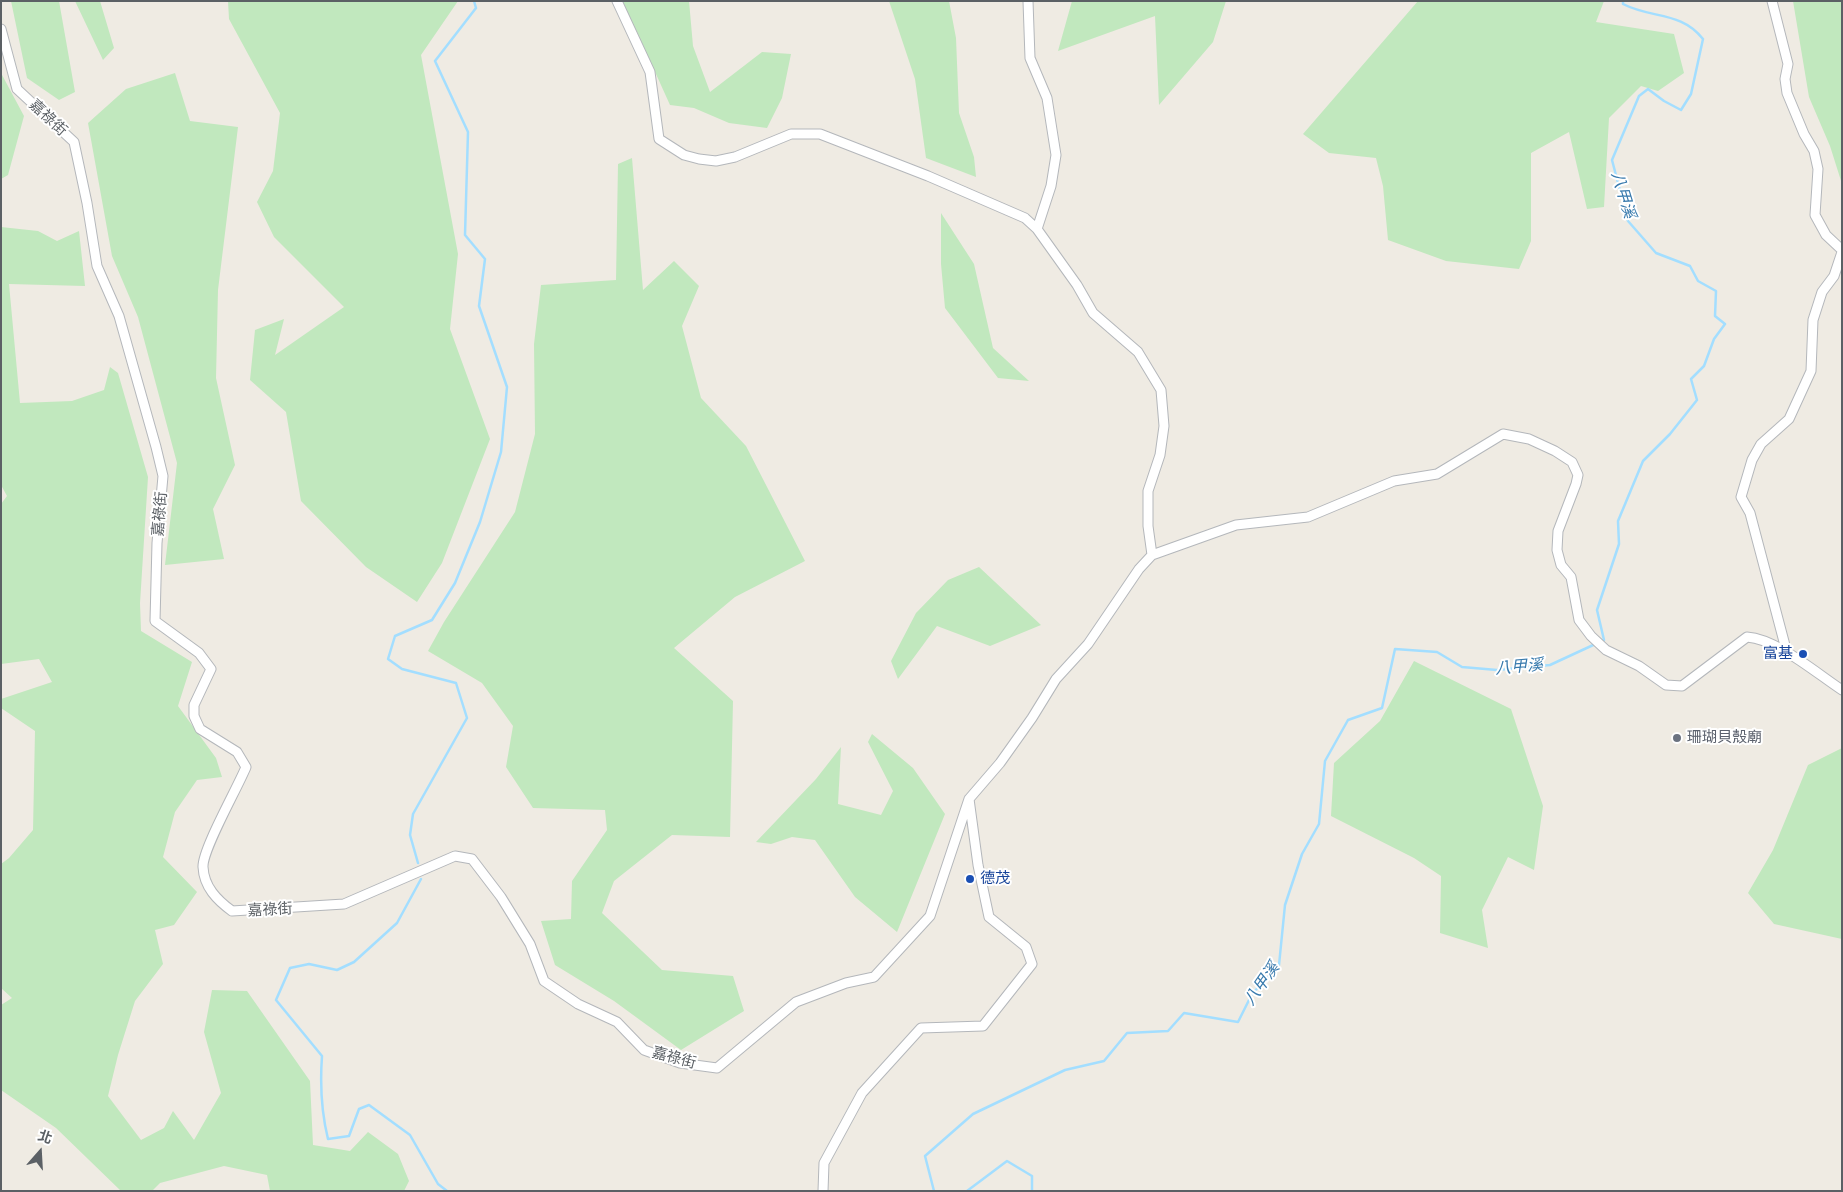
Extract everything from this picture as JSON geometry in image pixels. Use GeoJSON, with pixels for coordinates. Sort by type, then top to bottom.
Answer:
{"type":"FeatureCollection","features":[{"type":"Feature","properties":{"kind":"street"},"geometry":{"type":"LineString","coordinates":[[616,1],[650,72],[659,138],[684,155],[699,160],[716,161],[735,157],[791,134],[820,134],[937,179],[1025,218],[1037,229],[1077,285],[1093,313],[1138,352],[1161,390],[1164,426],[1160,455],[1148,491],[1148,526],[1152,555]]}},
{"type":"Feature","properties":{"kind":"street"},"geometry":{"type":"LineString","coordinates":[[1028,1],[1030,58],[1047,98],[1056,155],[1051,186],[1037,229]]}},
{"type":"Feature","properties":{"kind":"street"},"geometry":{"type":"LineString","coordinates":[[1772,1],[1788,64],[1785,79],[1787,93],[1804,134],[1814,151],[1818,169],[1815,215],[1826,235],[1842,251],[1834,276],[1822,292],[1813,320],[1811,371],[1789,419],[1761,444],[1752,460],[1741,497],[1750,513],[1787,653]]}},
{"type":"Feature","properties":{"kind":"street","name":"嘉祿街"},"geometry":{"type":"LineString","coordinates":[[1,29],[17,89],[74,142],[87,203],[97,266],[119,316],[156,446],[163,476],[155,621],[199,653],[211,668],[194,705],[194,716],[200,728],[237,752],[246,767],[217,828],[202,866],[207,885],[217,900],[232,912],[344,904],[455,856],[472,859],[501,897],[530,944],[544,981],[578,1004],[618,1022],[644,1050],[680,1063],[717,1068],[796,1002],[846,983],[874,977],[930,916],[969,799]]}},
{"type":"Feature","properties":{"kind":"street"},"geometry":{"type":"LineString","coordinates":[[823,1191],[824,1163],[862,1093],[921,1028],[983,1026],[1032,964],[1026,947],[989,917],[978,865],[969,799],[1000,763],[1032,718],[1056,679],[1088,644],[1139,569],[1152,555],[1236,525],[1308,517],[1394,481],[1437,474],[1503,434],[1529,439],[1555,451],[1572,462],[1578,475],[1558,532],[1557,550],[1561,565],[1571,577],[1579,620],[1603,647],[1639,666],[1666,685],[1682,686],[1747,637],[1758,638],[1787,653],[1842,690]]}},
{"type":"Feature","properties":{"kind":"green space"},"geometry":{"type":"Polygon","coordinates":[[[11,1],[59,1],[75,92],[59,100],[27,78],[11,1]]]}},
{"type":"Feature","properties":{"kind":"green space"},"geometry":{"type":"Polygon","coordinates":[[[75,1],[100,1],[114,48],[103,60],[75,1]]]}},
{"type":"Feature","properties":{"kind":"green space"},"geometry":{"type":"Polygon","coordinates":[[[228,1],[458,1],[421,55],[458,254],[450,329],[490,439],[442,563],[417,602],[366,567],[301,501],[286,412],[250,380],[255,330],[284,319],[275,355],[344,307],[274,237],[257,202],[273,171],[280,113],[229,19],[228,1]]]}},
{"type":"Feature","properties":{"kind":"green space"},"geometry":{"type":"Polygon","coordinates":[[[620,1],[689,1],[693,46],[710,92],[762,52],[791,54],[782,98],[767,128],[729,123],[694,108],[670,105],[637,32],[620,1]]]}},
{"type":"Feature","properties":{"kind":"green space"},"geometry":{"type":"Polygon","coordinates":[[[889,1],[949,1],[956,38],[959,113],[974,157],[976,177],[926,158],[915,79],[889,1]]]}},
{"type":"Feature","properties":{"kind":"green space"},"geometry":{"type":"Polygon","coordinates":[[[1072,1],[1226,1],[1213,42],[1159,105],[1155,16],[1058,51],[1072,1]]]}},
{"type":"Feature","properties":{"kind":"green space"},"geometry":{"type":"Polygon","coordinates":[[[1418,1],[1604,1],[1596,22],[1674,34],[1684,73],[1658,91],[1641,86],[1609,118],[1604,207],[1587,209],[1569,132],[1531,153],[1531,241],[1519,269],[1446,261],[1388,240],[1383,186],[1376,158],[1329,153],[1303,134],[1418,1]]]}},
{"type":"Feature","properties":{"kind":"green space"},"geometry":{"type":"Polygon","coordinates":[[[1793,1],[1842,1],[1842,184],[1830,146],[1809,97],[1793,1]]]}},
{"type":"Feature","properties":{"kind":"green space"},"geometry":{"type":"Polygon","coordinates":[[[1,73],[24,116],[8,175],[1,179],[1,73]]]}},
{"type":"Feature","properties":{"kind":"green space"},"geometry":{"type":"Polygon","coordinates":[[[175,73],[190,121],[238,127],[218,290],[216,378],[235,465],[213,509],[224,559],[165,565],[177,463],[138,317],[112,256],[88,123],[126,89],[175,73]]]}},
{"type":"Feature","properties":{"kind":"green space"},"geometry":{"type":"Polygon","coordinates":[[[632,158],[643,290],[674,261],[699,286],[682,326],[701,398],[746,446],[805,561],[735,597],[674,648],[733,701],[730,837],[672,835],[614,881],[602,913],[662,970],[733,976],[744,1011],[681,1050],[614,1001],[555,965],[541,921],[571,919],[572,881],[607,830],[605,810],[533,808],[506,767],[513,726],[482,683],[428,651],[444,622],[515,512],[535,434],[534,344],[541,285],[616,280],[618,164],[632,158]]]}},
{"type":"Feature","properties":{"kind":"green space"},"geometry":{"type":"Polygon","coordinates":[[[941,213],[974,264],[993,348],[1029,381],[998,378],[945,308],[941,264],[941,213]]]}},
{"type":"Feature","properties":{"kind":"green space"},"geometry":{"type":"Polygon","coordinates":[[[1,227],[38,231],[57,241],[79,231],[85,286],[9,284],[20,403],[72,401],[104,390],[110,367],[118,373],[148,477],[140,603],[141,631],[192,662],[178,706],[216,758],[222,777],[197,780],[175,812],[163,857],[197,892],[174,925],[155,930],[163,964],[135,1001],[118,1055],[108,1096],[141,1140],[164,1128],[173,1111],[194,1140],[221,1093],[204,1032],[212,990],[247,991],[310,1081],[313,1145],[350,1151],[368,1132],[398,1154],[409,1181],[404,1191],[270,1191],[267,1175],[224,1166],[160,1183],[152,1191],[121,1191],[56,1128],[1,1090],[1,1005],[12,998],[1,988],[1,864],[9,858],[33,830],[35,731],[1,708],[1,699],[52,682],[39,659],[1,664],[1,504],[7,496],[1,485],[1,227]]]}},
{"type":"Feature","properties":{"kind":"green space"},"geometry":{"type":"Polygon","coordinates":[[[979,567],[1041,625],[990,646],[937,626],[898,679],[891,661],[916,613],[948,580],[979,567]]]}},
{"type":"Feature","properties":{"kind":"green space"},"geometry":{"type":"Polygon","coordinates":[[[1414,661],[1511,709],[1543,806],[1534,870],[1508,857],[1482,910],[1488,948],[1440,933],[1441,876],[1414,858],[1331,816],[1334,763],[1380,721],[1414,661]]]}},
{"type":"Feature","properties":{"kind":"green space"},"geometry":{"type":"Polygon","coordinates":[[[872,734],[913,768],[945,814],[897,932],[855,897],[815,840],[792,837],[771,844],[756,842],[816,779],[841,747],[838,804],[881,815],[893,791],[868,742],[872,734]]]}},
{"type":"Feature","properties":{"kind":"green space"},"geometry":{"type":"Polygon","coordinates":[[[1842,748],[1842,939],[1774,924],[1748,893],[1773,850],[1808,765],[1842,748]]]}},
{"type":"Feature","properties":{"kind":"waterway"},"geometry":{"type":"LineString","coordinates":[[418,863],[410,835],[413,814],[467,718],[456,683],[402,669],[388,659],[395,636],[432,620],[455,583],[480,522],[501,452],[507,387],[479,306],[485,259],[465,235],[468,132],[435,61],[476,8],[474,1]]}},
{"type":"Feature","properties":{"kind":"waterway","name":"八甲溪"},"geometry":{"type":"LineString","coordinates":[[934,1191],[925,1156],[973,1114],[1065,1070],[1104,1061],[1127,1033],[1168,1031],[1184,1013],[1238,1022],[1252,994],[1279,965],[1285,905],[1302,854],[1319,824],[1325,761],[1348,720],[1382,708],[1395,649],[1437,652],[1462,667],[1497,670],[1550,665],[1604,640],[1597,610],[1619,544],[1618,521],[1643,461],[1670,434],[1697,400],[1691,379],[1704,366],[1714,339],[1725,324],[1715,316],[1716,291],[1698,281],[1690,266],[1656,253],[1628,221],[1612,160],[1639,96],[1648,89],[1664,101],[1681,110],[1691,94],[1703,39],[1685,24],[1634,9],[1623,4],[1623,1]]}},
{"type":"Feature","properties":{"kind":"waterway"},"geometry":{"type":"LineString","coordinates":[[421,879],[397,923],[354,962],[337,970],[309,964],[290,968],[276,1000],[322,1056],[322,1098],[328,1139],[349,1136],[359,1109],[369,1105],[410,1135],[438,1184],[447,1191]]}},
{"type":"Feature","properties":{"kind":"waterway","name":"八甲溪"},"geometry":{"type":"LineString","coordinates":[[967,1191],[1007,1161],[1032,1176],[1032,1191]]}},
{"type":"Feature","properties":{"kind":"place","name":"富基"},"geometry":{"type":"Point","coordinates":[1803,654]}},
{"type":"Feature","properties":{"kind":"place","name":"珊瑚貝殼廟"},"geometry":{"type":"Point","coordinates":[1677,738]}},
{"type":"Feature","properties":{"kind":"place","name":"德茂"},"geometry":{"type":"Point","coordinates":[970,879]}}]}
